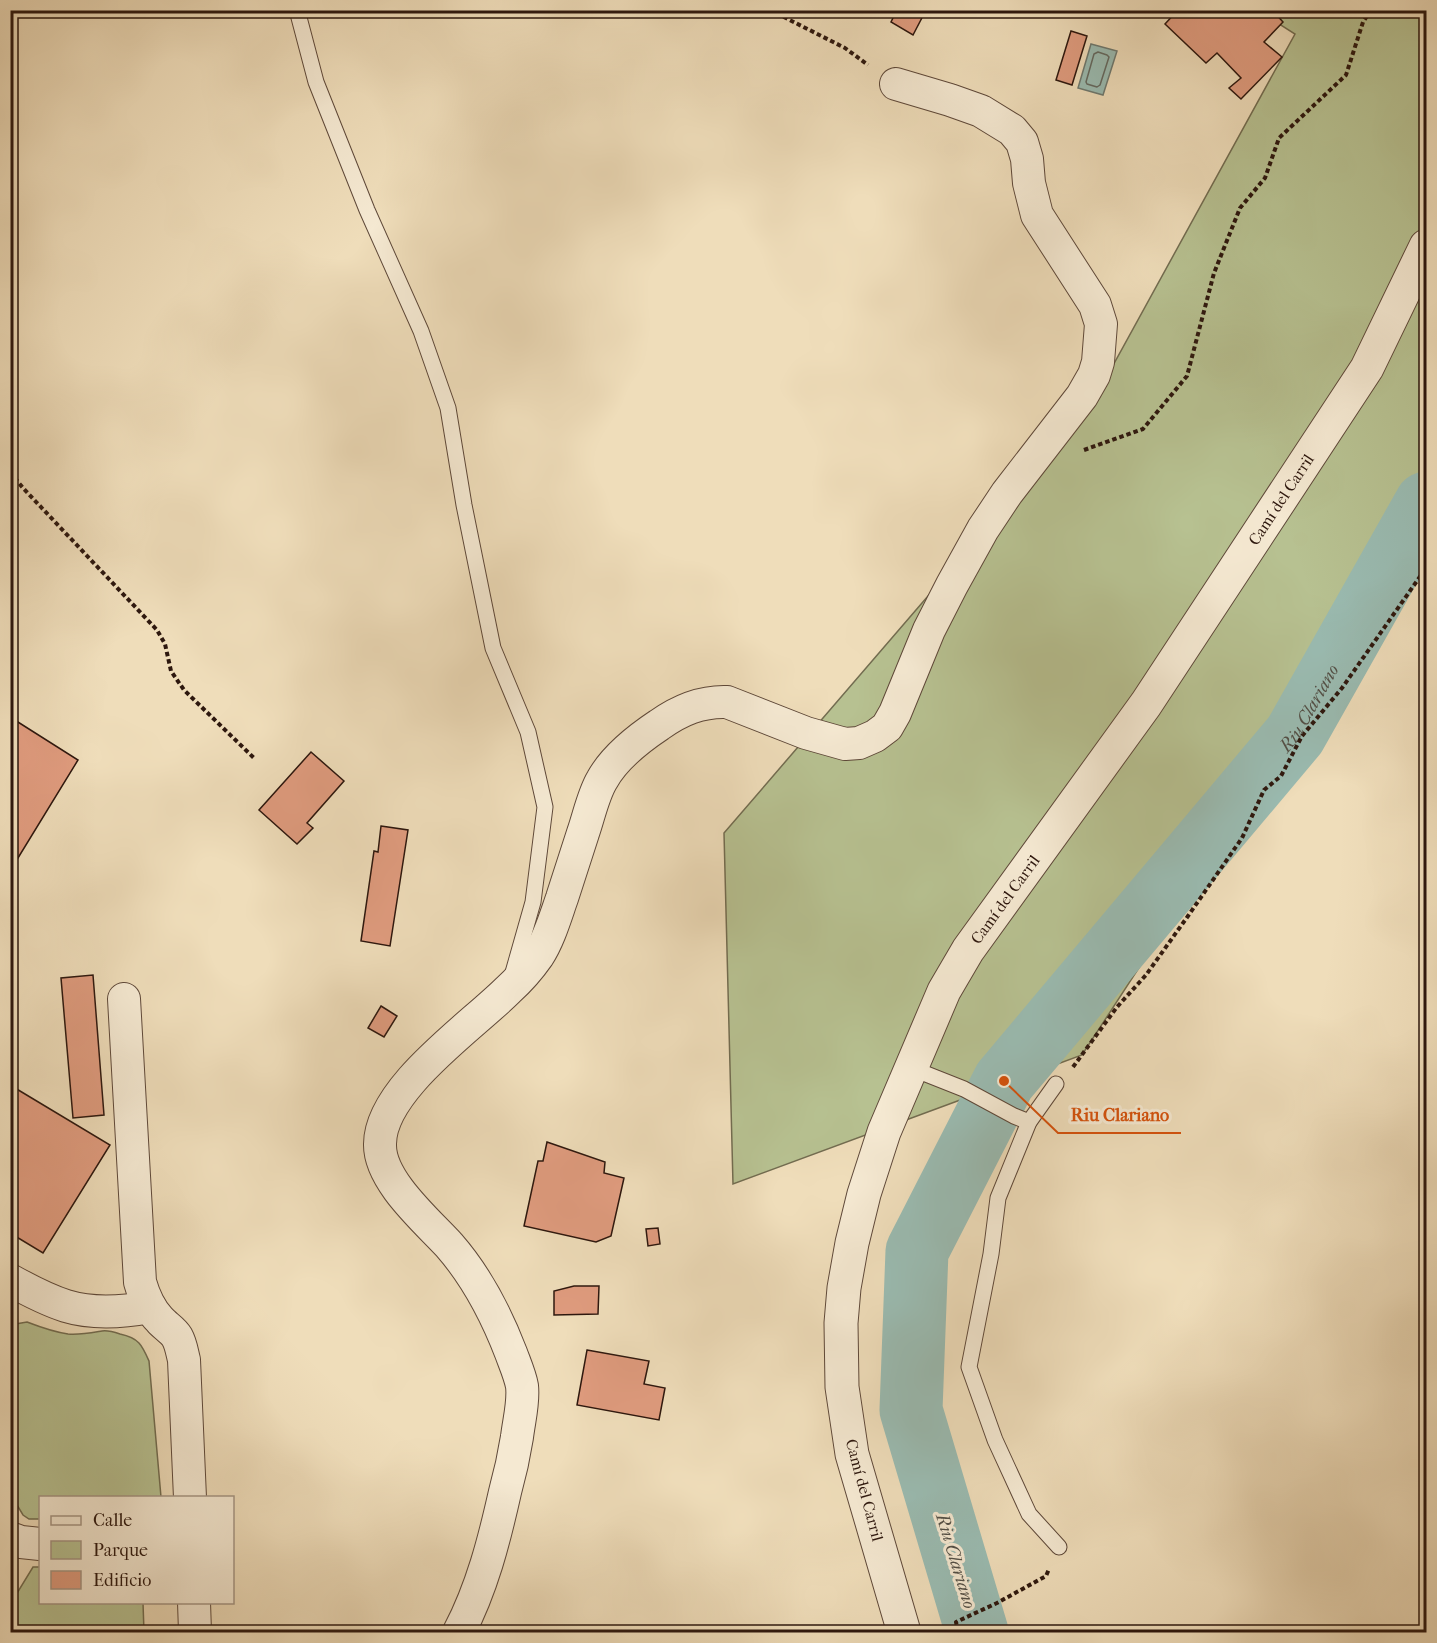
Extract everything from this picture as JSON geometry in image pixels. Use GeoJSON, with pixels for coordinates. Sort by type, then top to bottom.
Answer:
{"type":"FeatureCollection","features":[{"type":"Feature","properties":{"kind":"street"},"geometry":{"type":"LineString","coordinates":[[459,1632],[479,1589],[495,1538],[514,1457],[522,1385],[493,1311],[474,1277],[397,1187],[385,1169],[380,1156],[381,1131],[395,1100],[426,1065],[526,972],[539,954],[553,925],[601,780],[617,760],[653,729],[675,714],[698,704],[714,701],[727,702],[806,733],[845,744],[860,743],[887,727],[929,630],[983,529],[1007,493],[1082,396],[1094,375],[1098,362],[1101,324],[1095,305],[1037,215],[1022,142],[1012,130],[981,111],[950,99],[896,84]]}},
{"type":"Feature","properties":{"kind":"street","name":"Camí del Carril"},"geometry":{"type":"LineString","coordinates":[[904,1632],[852,1454],[842,1387],[841,1323],[844,1288],[864,1194],[884,1131],[944,992],[968,950],[1146,704],[1360,378],[1426,246]]}},
{"type":"Feature","properties":{"kind":"street"},"geometry":{"type":"LineString","coordinates":[[124,999],[140,1282],[143,1295],[150,1307],[160,1321],[176,1336],[183,1354],[190,1496]]}},
{"type":"Feature","properties":{"kind":"street"},"geometry":{"type":"LineString","coordinates":[[10,1280],[46,1298],[81,1310],[119,1311],[150,1307]]}},
{"type":"Feature","properties":{"kind":"street"},"geometry":{"type":"LineString","coordinates":[[10,1538],[39,1544]]}},
{"type":"Feature","properties":{"kind":"street"},"geometry":{"type":"LineString","coordinates":[[194,1604],[195,1632]]}},
{"type":"Feature","properties":{"kind":"lane"},"geometry":{"type":"LineString","coordinates":[[297,10],[316,82],[367,210],[421,331],[448,408],[464,505],[493,648],[528,732],[545,807],[533,902],[506,992]]}},
{"type":"Feature","properties":{"kind":"lane"},"geometry":{"type":"LineString","coordinates":[[911,1068],[964,1089],[1029,1122]]}},
{"type":"Feature","properties":{"kind":"lane"},"geometry":{"type":"LineString","coordinates":[[1056,1084],[1029,1122],[998,1198],[991,1254],[969,1367],[994,1440],[1029,1514],[1059,1546]]}},
{"type":"Feature","properties":{"kind":"path"},"geometry":{"type":"LineString","coordinates":[[770,10],[845,48],[882,77],[896,84]]}},
{"type":"Feature","properties":{"kind":"path"},"geometry":{"type":"LineString","coordinates":[[1077,457],[1085,449],[1143,429],[1187,376],[1214,273],[1240,208],[1265,178],[1279,138],[1346,75],[1363,22],[1371,10]]}},
{"type":"Feature","properties":{"kind":"path"},"geometry":{"type":"LineString","coordinates":[[10,472],[30,497],[157,630],[165,644],[171,671],[184,690],[255,759]]}},
{"type":"Feature","properties":{"kind":"path"},"geometry":{"type":"LineString","coordinates":[[1056,1084],[1074,1066],[1118,1007],[1146,975],[1242,838],[1264,790],[1281,776],[1302,736],[1342,688],[1426,568]]}},
{"type":"Feature","properties":{"kind":"path"},"geometry":{"type":"LineString","coordinates":[[958,1632],[956,1622],[1046,1576],[1059,1546]]}},
{"type":"Feature","properties":{"kind":"green space"},"geometry":{"type":"Polygon","coordinates":[[[1259,11],[1426,11],[1426,528],[1082,1055],[733,1184],[724,833],[1089,409],[1295,34],[1259,11]]]}},
{"type":"Feature","properties":{"kind":"green space"},"geometry":{"type":"Polygon","coordinates":[[[27,1322],[68,1334],[111,1331],[132,1338],[142,1346],[149,1361],[161,1496],[39,1496],[39,1519],[29,1519],[23,1515],[11,1495],[10,1325],[27,1322]]]}},
{"type":"Feature","properties":{"kind":"green space"},"geometry":{"type":"Polygon","coordinates":[[[33,1567],[39,1567],[39,1604],[143,1604],[144,1632],[11,1632],[11,1603],[33,1567]]]}},
{"type":"Feature","properties":{"kind":"water"},"geometry":{"type":"Polygon","coordinates":[[[1091,44],[1117,51],[1103,95],[1078,88],[1091,44]]]}},
{"type":"Feature","properties":{"kind":"building"},"geometry":{"type":"Polygon","coordinates":[[[897,10],[926,10],[913,35],[891,22],[897,10]]]}},
{"type":"Feature","properties":{"kind":"building"},"geometry":{"type":"Polygon","coordinates":[[[1178,10],[1272,10],[1283,22],[1264,42],[1282,57],[1241,99],[1229,88],[1241,78],[1217,53],[1206,63],[1165,24],[1178,10]]]}},
{"type":"Feature","properties":{"kind":"building"},"geometry":{"type":"Polygon","coordinates":[[[1071,31],[1087,36],[1072,85],[1056,80],[1071,31]]]}},
{"type":"Feature","properties":{"kind":"building"},"geometry":{"type":"Polygon","coordinates":[[[10,717],[78,760],[10,871],[10,717]]]}},
{"type":"Feature","properties":{"kind":"building"},"geometry":{"type":"Polygon","coordinates":[[[311,752],[344,781],[307,823],[313,828],[297,844],[259,810],[311,752]]]}},
{"type":"Feature","properties":{"kind":"building"},"geometry":{"type":"Polygon","coordinates":[[[381,826],[408,830],[390,946],[361,941],[374,851],[378,852],[381,826]]]}},
{"type":"Feature","properties":{"kind":"building"},"geometry":{"type":"Polygon","coordinates":[[[93,975],[104,1115],[73,1118],[61,978],[93,975]]]}},
{"type":"Feature","properties":{"kind":"building"},"geometry":{"type":"Polygon","coordinates":[[[381,1006],[397,1016],[384,1037],[368,1028],[381,1006]]]}},
{"type":"Feature","properties":{"kind":"building"},"geometry":{"type":"Polygon","coordinates":[[[10,1085],[110,1145],[43,1253],[10,1233],[10,1085]]]}},
{"type":"Feature","properties":{"kind":"building"},"geometry":{"type":"Polygon","coordinates":[[[547,1142],[605,1162],[604,1173],[624,1178],[611,1236],[596,1242],[524,1226],[538,1161],[543,1161],[547,1142]]]}},
{"type":"Feature","properties":{"kind":"building"},"geometry":{"type":"Polygon","coordinates":[[[658,1228],[660,1244],[648,1246],[646,1229],[658,1228]]]}},
{"type":"Feature","properties":{"kind":"building"},"geometry":{"type":"Polygon","coordinates":[[[574,1286],[599,1286],[598,1314],[554,1315],[554,1291],[574,1286]]]}},
{"type":"Feature","properties":{"kind":"building"},"geometry":{"type":"Polygon","coordinates":[[[587,1350],[649,1361],[644,1384],[665,1388],[659,1420],[577,1405],[587,1350]]]}},
{"type":"Feature","properties":{"kind":"waterway","name":"Riu Clariano"},"geometry":{"type":"LineString","coordinates":[[977,1632],[911,1410],[917,1251],[1004,1081],[1295,735],[1426,503]]}},
{"type":"Feature","properties":{"kind":"place","name":"Riu Clariano"},"geometry":{"type":"Point","coordinates":[1004,1081]}}]}
